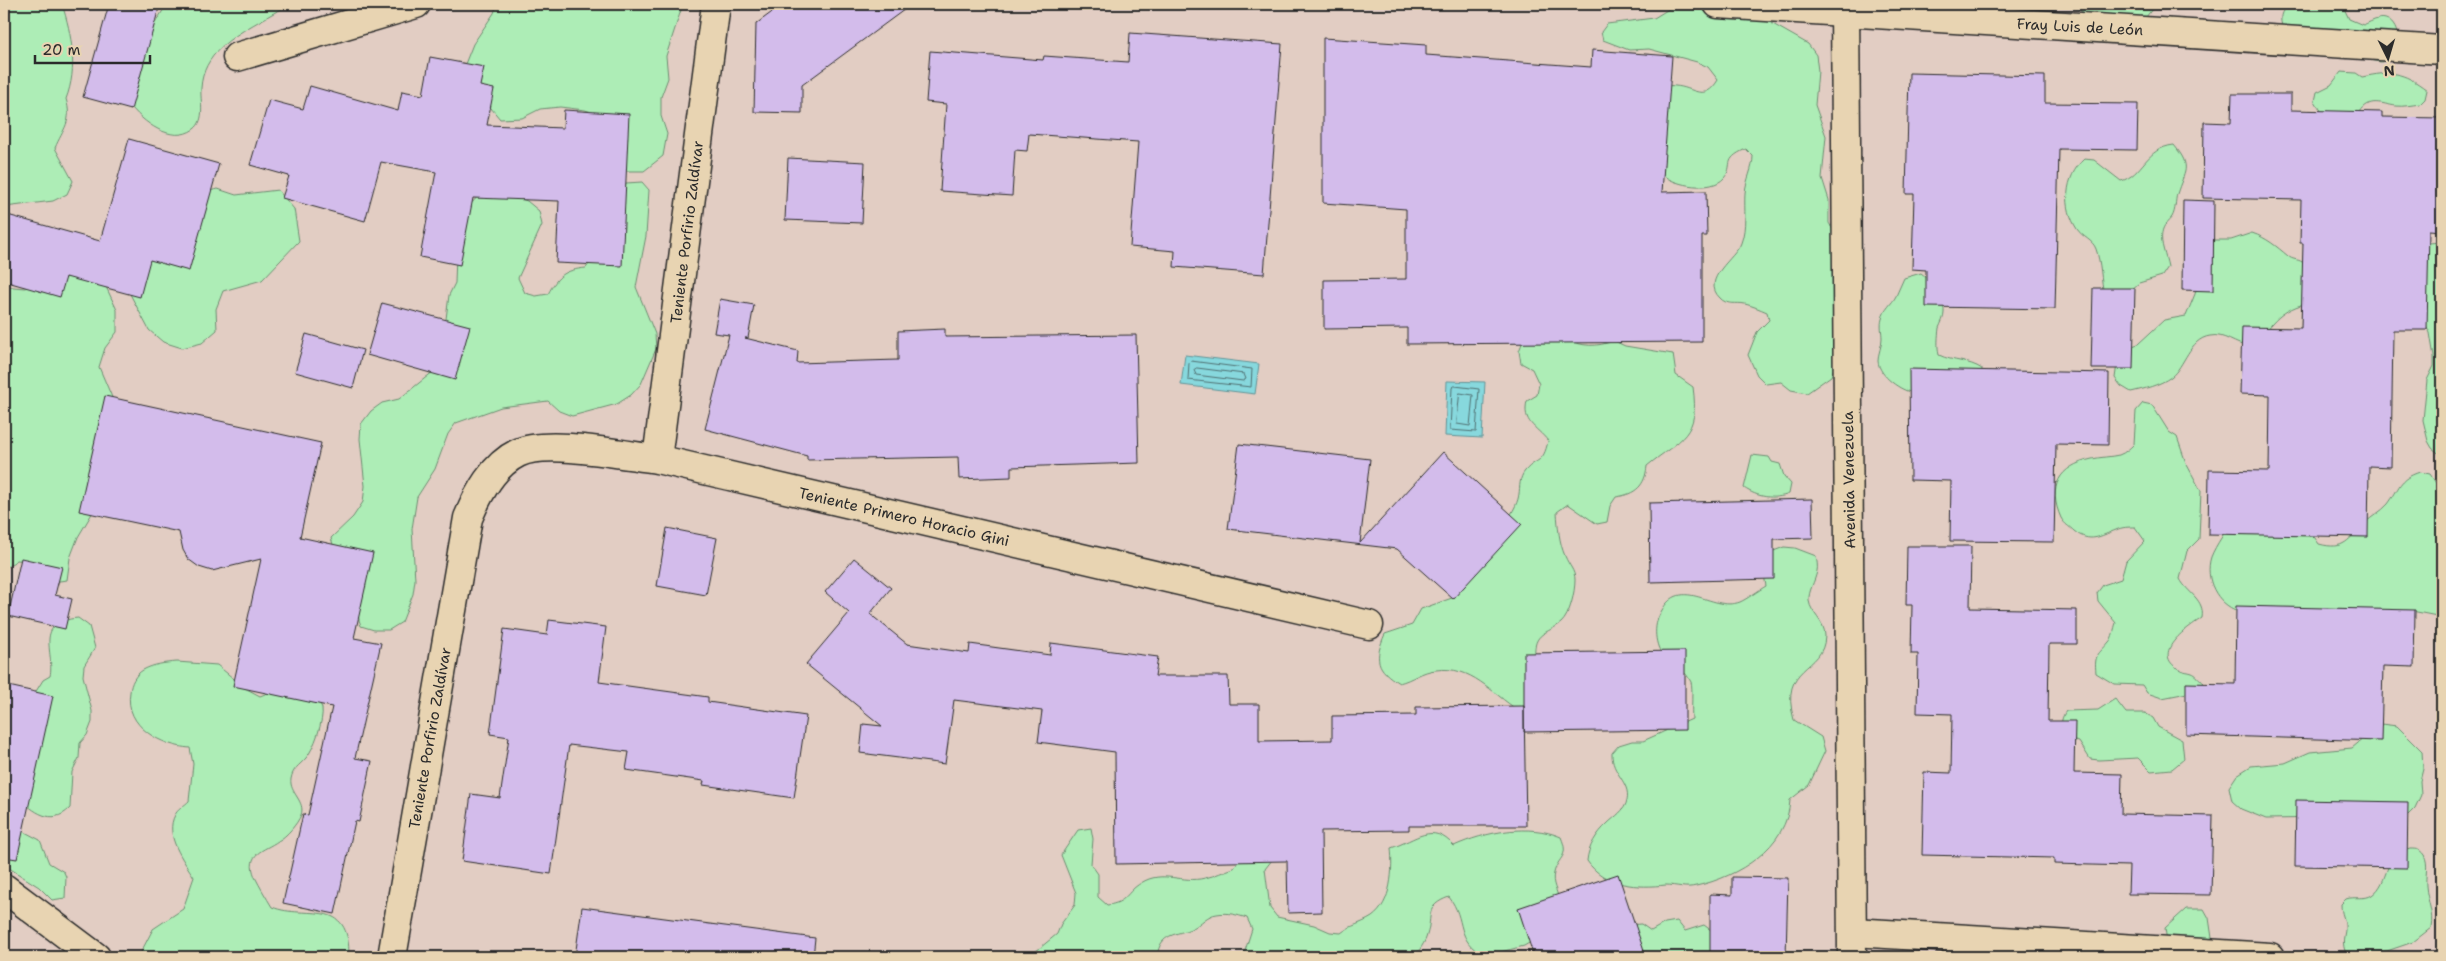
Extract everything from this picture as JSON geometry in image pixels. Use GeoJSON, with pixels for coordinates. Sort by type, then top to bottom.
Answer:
{"type":"FeatureCollection","features":[{"type":"Feature","properties":{"kind":"street"},"geometry":{"type":"LineString","coordinates":[[237,57],[416,4]]}},
{"type":"Feature","properties":{"kind":"street","name":"Teniente Porfirio Zaldívar"},"geometry":{"type":"LineString","coordinates":[[657,459],[716,4]]}},
{"type":"Feature","properties":{"kind":"street","name":"Fray Luis de León"},"geometry":{"type":"LineString","coordinates":[[1718,4],[1845,8],[2442,50]]}},
{"type":"Feature","properties":{"kind":"street","name":"Avenida Venezuela"},"geometry":{"type":"LineString","coordinates":[[1845,8],[1852,945]]}},
{"type":"Feature","properties":{"kind":"street","name":"Teniente Primero Horacio Gini"},"geometry":{"type":"LineString","coordinates":[[468,518],[479,492],[501,466],[518,453],[544,446],[657,459],[1369,625]]}},
{"type":"Feature","properties":{"kind":"street","name":"Teniente Porfirio Zaldívar"},"geometry":{"type":"LineString","coordinates":[[392,957],[468,518]]}},
{"type":"Feature","properties":{"kind":"street"},"geometry":{"type":"LineString","coordinates":[[4,888],[96,957]]}},
{"type":"Feature","properties":{"kind":"street"},"geometry":{"type":"LineString","coordinates":[[1852,945],[2270,957]]}},
{"type":"Feature","properties":{"kind":"green space"},"geometry":{"type":"Polygon","coordinates":[[[4,4],[62,4],[69,28],[73,63],[70,87],[66,99],[68,119],[55,148],[73,181],[67,194],[53,201],[5,207],[4,4]]]}},
{"type":"Feature","properties":{"kind":"green space"},"geometry":{"type":"Polygon","coordinates":[[[167,4],[324,4],[279,10],[238,34],[220,48],[207,65],[203,76],[201,88],[202,110],[198,125],[185,133],[176,134],[167,133],[149,124],[129,104],[152,28],[167,4]]]}},
{"type":"Feature","properties":{"kind":"green space"},"geometry":{"type":"Polygon","coordinates":[[[497,4],[683,4],[666,56],[668,78],[661,97],[661,116],[667,134],[663,156],[644,171],[623,171],[606,116],[585,110],[560,107],[540,109],[522,118],[500,119],[486,102],[465,64],[473,44],[494,13],[497,4]]]}},
{"type":"Feature","properties":{"kind":"green space"},"geometry":{"type":"Polygon","coordinates":[[[1674,4],[1760,4],[1760,10],[1771,23],[1808,44],[1816,55],[1818,71],[1815,105],[1826,136],[1822,178],[1829,200],[1829,223],[1835,234],[1833,296],[1840,348],[1831,376],[1807,393],[1791,390],[1781,382],[1766,384],[1757,375],[1748,355],[1757,332],[1769,320],[1767,312],[1745,304],[1726,302],[1715,291],[1714,284],[1717,276],[1738,249],[1743,237],[1746,188],[1753,156],[1746,149],[1738,153],[1731,160],[1724,178],[1711,185],[1694,186],[1684,184],[1663,175],[1663,87],[1682,87],[1703,92],[1713,87],[1718,80],[1708,67],[1697,62],[1649,49],[1629,50],[1603,40],[1601,32],[1607,24],[1654,18],[1674,4]]]}},
{"type":"Feature","properties":{"kind":"green space"},"geometry":{"type":"Polygon","coordinates":[[[2071,4],[2156,4],[2146,17],[2138,21],[2087,15],[2071,4]]]}},
{"type":"Feature","properties":{"kind":"green space"},"geometry":{"type":"Polygon","coordinates":[[[2292,4],[2342,4],[2349,19],[2363,25],[2376,19],[2386,19],[2396,29],[2398,45],[2395,53],[2390,59],[2381,62],[2293,49],[2284,31],[2281,19],[2285,8],[2292,4]]]}},
{"type":"Feature","properties":{"kind":"green space"},"geometry":{"type":"Polygon","coordinates":[[[2341,72],[2356,73],[2362,77],[2389,73],[2403,76],[2427,90],[2425,99],[2420,104],[2408,106],[2372,103],[2364,107],[2360,112],[2323,114],[2315,101],[2317,92],[2331,85],[2341,72]]]}},
{"type":"Feature","properties":{"kind":"green space"},"geometry":{"type":"Polygon","coordinates":[[[2174,145],[2183,159],[2185,170],[2172,217],[2162,233],[2162,246],[2168,267],[2162,276],[2139,283],[2131,290],[2104,295],[2096,249],[2077,229],[2069,212],[2068,193],[2072,175],[2084,159],[2094,160],[2121,181],[2134,173],[2157,151],[2174,145]]]}},
{"type":"Feature","properties":{"kind":"green space"},"geometry":{"type":"Polygon","coordinates":[[[642,182],[649,190],[646,236],[636,287],[655,334],[656,349],[641,384],[631,395],[617,404],[572,416],[559,411],[548,401],[501,407],[456,423],[448,434],[435,469],[417,497],[412,529],[415,580],[413,594],[402,622],[389,630],[374,630],[361,626],[358,606],[366,586],[362,568],[335,551],[331,538],[353,517],[363,502],[365,486],[360,439],[361,424],[371,411],[382,403],[399,399],[434,371],[445,327],[449,295],[455,283],[457,227],[468,207],[481,193],[512,196],[527,201],[539,211],[542,225],[518,278],[525,293],[536,296],[548,294],[555,282],[567,272],[586,268],[597,254],[626,183],[642,182]]]}},
{"type":"Feature","properties":{"kind":"green space"},"geometry":{"type":"Polygon","coordinates":[[[218,189],[236,195],[278,190],[294,209],[299,241],[262,280],[223,291],[216,309],[217,330],[202,343],[182,348],[163,342],[149,330],[130,294],[132,276],[200,193],[218,189]]]}},
{"type":"Feature","properties":{"kind":"green space"},"geometry":{"type":"Polygon","coordinates":[[[2252,233],[2267,240],[2290,257],[2302,262],[2306,267],[2310,277],[2306,295],[2301,305],[2284,313],[2250,347],[2220,336],[2203,338],[2192,347],[2176,372],[2167,380],[2131,392],[2121,386],[2115,378],[2118,357],[2127,348],[2138,344],[2164,320],[2186,316],[2195,294],[2208,240],[2231,240],[2252,233]]]}},
{"type":"Feature","properties":{"kind":"green space"},"geometry":{"type":"Polygon","coordinates":[[[2442,242],[2442,456],[2432,448],[2428,441],[2423,420],[2427,380],[2434,366],[2434,357],[2430,333],[2423,319],[2415,244],[2442,242]]]}},
{"type":"Feature","properties":{"kind":"green space"},"geometry":{"type":"Polygon","coordinates":[[[1921,273],[1937,291],[1944,308],[1944,317],[1938,334],[1939,355],[1972,364],[1982,369],[1981,377],[1914,393],[1897,386],[1886,377],[1879,367],[1878,358],[1882,341],[1881,321],[1884,312],[1896,296],[1904,278],[1921,273]]]}},
{"type":"Feature","properties":{"kind":"green space"},"geometry":{"type":"Polygon","coordinates":[[[80,274],[100,274],[117,310],[117,332],[105,348],[99,367],[117,409],[97,505],[78,537],[70,558],[67,580],[52,582],[28,561],[17,560],[4,569],[4,286],[24,288],[80,274]]]}},
{"type":"Feature","properties":{"kind":"green space"},"geometry":{"type":"Polygon","coordinates":[[[1566,339],[1578,344],[1590,345],[1614,341],[1625,346],[1673,354],[1676,375],[1693,387],[1694,416],[1690,427],[1678,442],[1647,466],[1642,484],[1638,488],[1629,494],[1616,497],[1610,506],[1607,522],[1597,524],[1568,504],[1557,512],[1561,545],[1574,573],[1575,580],[1567,615],[1561,623],[1542,635],[1536,642],[1536,660],[1550,690],[1518,710],[1471,676],[1460,672],[1436,670],[1399,683],[1386,673],[1379,663],[1379,650],[1385,634],[1412,625],[1421,609],[1452,598],[1510,516],[1518,500],[1523,474],[1542,457],[1546,449],[1548,441],[1531,424],[1526,414],[1527,401],[1537,395],[1539,384],[1532,369],[1521,363],[1519,351],[1523,341],[1566,339]]]}},
{"type":"Feature","properties":{"kind":"green space"},"geometry":{"type":"Polygon","coordinates":[[[2143,403],[2152,405],[2169,432],[2177,437],[2186,463],[2201,491],[2199,539],[2187,551],[2180,579],[2201,606],[2202,618],[2175,640],[2168,654],[2170,661],[2177,668],[2193,674],[2204,683],[2201,689],[2197,691],[2162,698],[2147,693],[2142,685],[2114,684],[2096,673],[2096,658],[2110,640],[2116,623],[2098,601],[2097,593],[2103,585],[2121,579],[2126,561],[2145,541],[2135,527],[2121,528],[2095,538],[2080,535],[2061,518],[2055,497],[2059,480],[2071,467],[2092,459],[2119,455],[2134,444],[2136,411],[2143,403]]]}},
{"type":"Feature","properties":{"kind":"green space"},"geometry":{"type":"Polygon","coordinates":[[[1752,455],[1769,457],[1772,462],[1780,464],[1784,476],[1791,484],[1789,494],[1766,497],[1754,494],[1744,488],[1752,455]]]}},
{"type":"Feature","properties":{"kind":"green space"},"geometry":{"type":"Polygon","coordinates":[[[2420,472],[2430,474],[2436,483],[2442,484],[2442,617],[2412,611],[2238,611],[2231,608],[2218,597],[2211,582],[2209,565],[2216,547],[2232,519],[2306,525],[2319,544],[2328,546],[2340,545],[2350,539],[2367,521],[2388,504],[2403,481],[2420,472]]]}},
{"type":"Feature","properties":{"kind":"green space"},"geometry":{"type":"Polygon","coordinates":[[[1784,547],[1795,548],[1816,556],[1817,569],[1809,601],[1812,610],[1823,626],[1825,636],[1823,648],[1817,657],[1803,670],[1792,688],[1791,702],[1794,720],[1821,737],[1825,751],[1809,785],[1790,800],[1787,817],[1780,832],[1770,845],[1744,867],[1728,875],[1712,882],[1688,887],[1666,885],[1633,886],[1613,881],[1603,876],[1594,870],[1587,861],[1589,851],[1600,832],[1619,813],[1627,800],[1626,788],[1614,767],[1612,753],[1619,745],[1632,741],[1643,741],[1692,719],[1691,682],[1686,674],[1662,655],[1657,644],[1656,626],[1659,616],[1667,603],[1676,596],[1696,596],[1729,604],[1743,601],[1766,586],[1764,575],[1771,552],[1784,547]]]}},
{"type":"Feature","properties":{"kind":"green space"},"geometry":{"type":"Polygon","coordinates":[[[78,618],[89,626],[95,648],[84,666],[83,676],[92,711],[92,722],[87,735],[80,743],[79,758],[72,772],[70,808],[63,814],[50,817],[30,808],[19,798],[35,693],[43,680],[50,676],[49,639],[51,632],[55,625],[78,618]]]}},
{"type":"Feature","properties":{"kind":"green space"},"geometry":{"type":"Polygon","coordinates":[[[177,662],[217,665],[245,688],[260,696],[275,690],[313,691],[322,708],[320,727],[309,754],[295,770],[291,779],[292,789],[300,801],[301,815],[285,836],[262,850],[252,863],[255,877],[272,907],[285,911],[324,914],[334,918],[342,925],[347,938],[349,957],[249,957],[240,952],[209,957],[143,957],[140,954],[153,929],[183,909],[194,877],[176,847],[172,831],[172,823],[176,813],[189,801],[193,764],[190,748],[157,739],[147,732],[139,725],[133,715],[130,704],[131,685],[140,672],[155,665],[177,662]]]}},
{"type":"Feature","properties":{"kind":"green space"},"geometry":{"type":"Polygon","coordinates":[[[2115,699],[2126,713],[2145,713],[2153,718],[2158,727],[2182,740],[2184,759],[2172,769],[2151,771],[2138,758],[2090,759],[2079,742],[2070,740],[2065,733],[2062,719],[2066,711],[2098,710],[2115,699]]]}},
{"type":"Feature","properties":{"kind":"green space"},"geometry":{"type":"Polygon","coordinates":[[[2381,724],[2397,726],[2422,751],[2421,795],[2415,808],[2406,817],[2266,819],[2241,809],[2232,801],[2229,787],[2237,775],[2251,766],[2285,763],[2310,752],[2352,748],[2381,724]]]}},
{"type":"Feature","properties":{"kind":"green space"},"geometry":{"type":"Polygon","coordinates":[[[4,821],[40,840],[49,863],[64,872],[66,877],[65,898],[52,900],[39,887],[9,868],[4,867],[4,821]]]}},
{"type":"Feature","properties":{"kind":"green space"},"geometry":{"type":"Polygon","coordinates":[[[1091,828],[1093,839],[1091,864],[1098,874],[1098,897],[1107,905],[1123,900],[1136,886],[1149,879],[1157,877],[1205,878],[1234,868],[1242,855],[1276,855],[1265,869],[1270,908],[1277,917],[1314,925],[1330,932],[1341,933],[1372,917],[1384,903],[1390,885],[1391,848],[1416,837],[1431,834],[1446,839],[1454,846],[1493,833],[1507,831],[1521,830],[1548,833],[1561,837],[1564,849],[1553,877],[1559,901],[1560,925],[1524,946],[1485,956],[1475,950],[1469,943],[1449,897],[1441,900],[1433,908],[1426,938],[1415,957],[1243,957],[1252,929],[1247,918],[1225,913],[1210,916],[1193,928],[1165,939],[1157,957],[1101,957],[1098,952],[1085,957],[1036,957],[1035,952],[1057,934],[1061,924],[1075,905],[1076,893],[1061,855],[1078,830],[1091,828]]]}},
{"type":"Feature","properties":{"kind":"green space"},"geometry":{"type":"Polygon","coordinates":[[[2410,849],[2419,850],[2424,855],[2427,866],[2426,886],[2432,917],[2431,928],[2413,942],[2387,951],[2357,955],[2345,951],[2343,943],[2345,923],[2341,904],[2346,899],[2372,895],[2382,883],[2394,857],[2410,849]]]}},
{"type":"Feature","properties":{"kind":"green space"},"geometry":{"type":"Polygon","coordinates":[[[2186,909],[2204,909],[2209,918],[2212,938],[2208,943],[2170,940],[2166,935],[2165,928],[2186,909]]]}},
{"type":"Feature","properties":{"kind":"green space"},"geometry":{"type":"Polygon","coordinates":[[[1677,921],[1685,931],[1704,925],[1716,934],[1723,954],[1720,957],[1617,957],[1616,951],[1626,925],[1641,924],[1651,931],[1665,923],[1677,921]]]}},
{"type":"Feature","properties":{"kind":"water"},"geometry":{"type":"Polygon","coordinates":[[[1185,355],[1259,364],[1255,394],[1181,385],[1185,355]]]}},
{"type":"Feature","properties":{"kind":"water"},"geometry":{"type":"Polygon","coordinates":[[[1447,381],[1485,382],[1482,438],[1445,436],[1447,381]]]}},
{"type":"Feature","properties":{"kind":"building"},"geometry":{"type":"Polygon","coordinates":[[[109,4],[160,4],[131,110],[83,97],[109,4]]]}},
{"type":"Feature","properties":{"kind":"building"},"geometry":{"type":"Polygon","coordinates":[[[783,4],[912,4],[802,85],[802,113],[754,112],[756,24],[783,4]]]}},
{"type":"Feature","properties":{"kind":"building"},"geometry":{"type":"Polygon","coordinates":[[[1130,33],[1282,44],[1264,274],[1174,267],[1175,251],[1130,247],[1138,142],[1029,134],[1027,151],[1015,150],[1012,196],[940,191],[946,104],[926,102],[930,51],[1043,60],[1044,56],[1128,62],[1130,33]]]}},
{"type":"Feature","properties":{"kind":"building"},"geometry":{"type":"Polygon","coordinates":[[[1323,38],[1426,45],[1426,55],[1591,67],[1592,50],[1672,56],[1662,192],[1706,191],[1707,236],[1702,236],[1702,342],[1407,344],[1407,328],[1324,329],[1324,280],[1406,279],[1406,209],[1323,203],[1323,38]]]}},
{"type":"Feature","properties":{"kind":"building"},"geometry":{"type":"Polygon","coordinates":[[[430,57],[484,67],[480,86],[494,89],[487,125],[563,128],[564,110],[629,114],[622,266],[556,263],[559,201],[473,198],[460,265],[420,257],[436,172],[381,162],[365,221],[282,198],[289,176],[250,165],[269,100],[303,109],[310,86],[398,111],[402,91],[423,95],[430,57]]]}},
{"type":"Feature","properties":{"kind":"building"},"geometry":{"type":"Polygon","coordinates":[[[1909,73],[2045,76],[2045,103],[2138,104],[2137,150],[2059,149],[2055,309],[1926,307],[1926,270],[1912,269],[1914,194],[1906,194],[1909,73]]]}},
{"type":"Feature","properties":{"kind":"building"},"geometry":{"type":"Polygon","coordinates":[[[2232,94],[2291,94],[2291,110],[2382,112],[2382,117],[2442,118],[2442,231],[2429,230],[2427,330],[2393,330],[2391,467],[2369,466],[2368,537],[2208,534],[2209,470],[2269,471],[2270,395],[2240,394],[2242,327],[2301,328],[2303,243],[2300,243],[2301,200],[2203,198],[2204,122],[2231,123],[2232,94]]]}},
{"type":"Feature","properties":{"kind":"building"},"geometry":{"type":"Polygon","coordinates":[[[129,139],[219,164],[189,271],[150,260],[140,297],[66,277],[60,297],[4,281],[4,214],[100,241],[129,139]]]}},
{"type":"Feature","properties":{"kind":"building"},"geometry":{"type":"Polygon","coordinates":[[[788,158],[865,162],[862,223],[785,220],[788,158]]]}},
{"type":"Feature","properties":{"kind":"building"},"geometry":{"type":"Polygon","coordinates":[[[2183,200],[2214,201],[2213,291],[2182,290],[2183,200]]]}},
{"type":"Feature","properties":{"kind":"building"},"geometry":{"type":"Polygon","coordinates":[[[2093,288],[2135,288],[2133,369],[2091,369],[2093,288]]]}},
{"type":"Feature","properties":{"kind":"building"},"geometry":{"type":"Polygon","coordinates":[[[720,299],[754,305],[748,338],[745,338],[798,351],[797,363],[898,360],[898,331],[945,329],[945,337],[1136,335],[1139,463],[1011,467],[1011,477],[959,479],[958,457],[807,460],[807,456],[705,429],[729,335],[714,333],[720,299]]]}},
{"type":"Feature","properties":{"kind":"building"},"geometry":{"type":"Polygon","coordinates":[[[382,303],[470,326],[455,380],[367,355],[382,303]]]}},
{"type":"Feature","properties":{"kind":"building"},"geometry":{"type":"Polygon","coordinates":[[[306,334],[363,350],[353,388],[295,372],[306,334]]]}},
{"type":"Feature","properties":{"kind":"building"},"geometry":{"type":"Polygon","coordinates":[[[1909,369],[2109,373],[2108,445],[2056,444],[2054,542],[1950,541],[1951,481],[1910,480],[1909,369]]]}},
{"type":"Feature","properties":{"kind":"building"},"geometry":{"type":"Polygon","coordinates":[[[105,396],[321,443],[300,537],[373,553],[354,638],[381,643],[355,758],[372,761],[359,822],[355,821],[335,914],[283,903],[303,814],[308,815],[332,707],[233,686],[261,559],[212,571],[199,567],[188,559],[183,550],[179,532],[79,511],[105,396]]]}},
{"type":"Feature","properties":{"kind":"building"},"geometry":{"type":"Polygon","coordinates":[[[1239,444],[1370,459],[1360,543],[1443,452],[1522,524],[1453,599],[1397,549],[1228,529],[1239,444]]]}},
{"type":"Feature","properties":{"kind":"building"},"geometry":{"type":"Polygon","coordinates":[[[1812,499],[1813,538],[1774,539],[1774,579],[1650,582],[1649,503],[1812,499]]]}},
{"type":"Feature","properties":{"kind":"building"},"geometry":{"type":"Polygon","coordinates":[[[667,528],[717,538],[706,595],[657,586],[667,528]]]}},
{"type":"Feature","properties":{"kind":"building"},"geometry":{"type":"Polygon","coordinates":[[[1907,546],[1971,546],[1970,608],[2077,610],[2077,644],[2049,644],[2048,721],[2075,721],[2074,773],[2122,774],[2121,814],[2213,816],[2211,895],[2128,894],[2129,866],[2054,864],[2054,858],[1922,855],[1924,772],[1951,773],[1952,714],[1917,713],[1918,654],[1911,654],[1912,605],[1906,605],[1907,546]]]}},
{"type":"Feature","properties":{"kind":"building"},"geometry":{"type":"Polygon","coordinates":[[[21,558],[62,567],[55,595],[72,599],[65,629],[8,616],[21,558]]]}},
{"type":"Feature","properties":{"kind":"building"},"geometry":{"type":"Polygon","coordinates":[[[854,558],[891,588],[870,614],[907,644],[969,653],[970,644],[1050,655],[1051,643],[1158,657],[1155,676],[1228,676],[1229,704],[1259,704],[1259,741],[1332,740],[1332,716],[1416,715],[1416,707],[1524,706],[1526,826],[1409,826],[1409,830],[1321,831],[1322,912],[1288,913],[1287,861],[1116,864],[1115,752],[1038,742],[1042,711],[954,700],[945,764],[860,753],[863,724],[882,726],[806,664],[849,613],[825,592],[854,558]]]}},
{"type":"Feature","properties":{"kind":"building"},"geometry":{"type":"Polygon","coordinates":[[[2236,606],[2415,610],[2414,667],[2383,666],[2381,741],[2186,735],[2186,683],[2235,684],[2236,606]]]}},
{"type":"Feature","properties":{"kind":"building"},"geometry":{"type":"Polygon","coordinates":[[[549,620],[606,627],[599,682],[708,697],[708,702],[806,716],[794,798],[703,785],[704,781],[626,770],[629,752],[569,745],[551,874],[462,861],[471,794],[500,798],[509,737],[490,734],[504,629],[547,635],[549,620]]]}},
{"type":"Feature","properties":{"kind":"building"},"geometry":{"type":"Polygon","coordinates":[[[1685,651],[1685,730],[1524,732],[1524,653],[1685,651]]]}},
{"type":"Feature","properties":{"kind":"building"},"geometry":{"type":"Polygon","coordinates":[[[4,685],[53,696],[17,859],[4,857],[4,685]]]}},
{"type":"Feature","properties":{"kind":"building"},"geometry":{"type":"Polygon","coordinates":[[[2296,800],[2408,802],[2407,868],[2295,866],[2296,800]]]}},
{"type":"Feature","properties":{"kind":"building"},"geometry":{"type":"Polygon","coordinates":[[[1618,874],[1646,957],[1534,957],[1518,908],[1618,874]]]}},
{"type":"Feature","properties":{"kind":"building"},"geometry":{"type":"Polygon","coordinates":[[[1732,877],[1788,878],[1786,957],[1710,957],[1710,894],[1732,895],[1732,877]]]}},
{"type":"Feature","properties":{"kind":"building"},"geometry":{"type":"Polygon","coordinates":[[[582,907],[815,938],[813,957],[575,957],[582,907]]]}}]}
